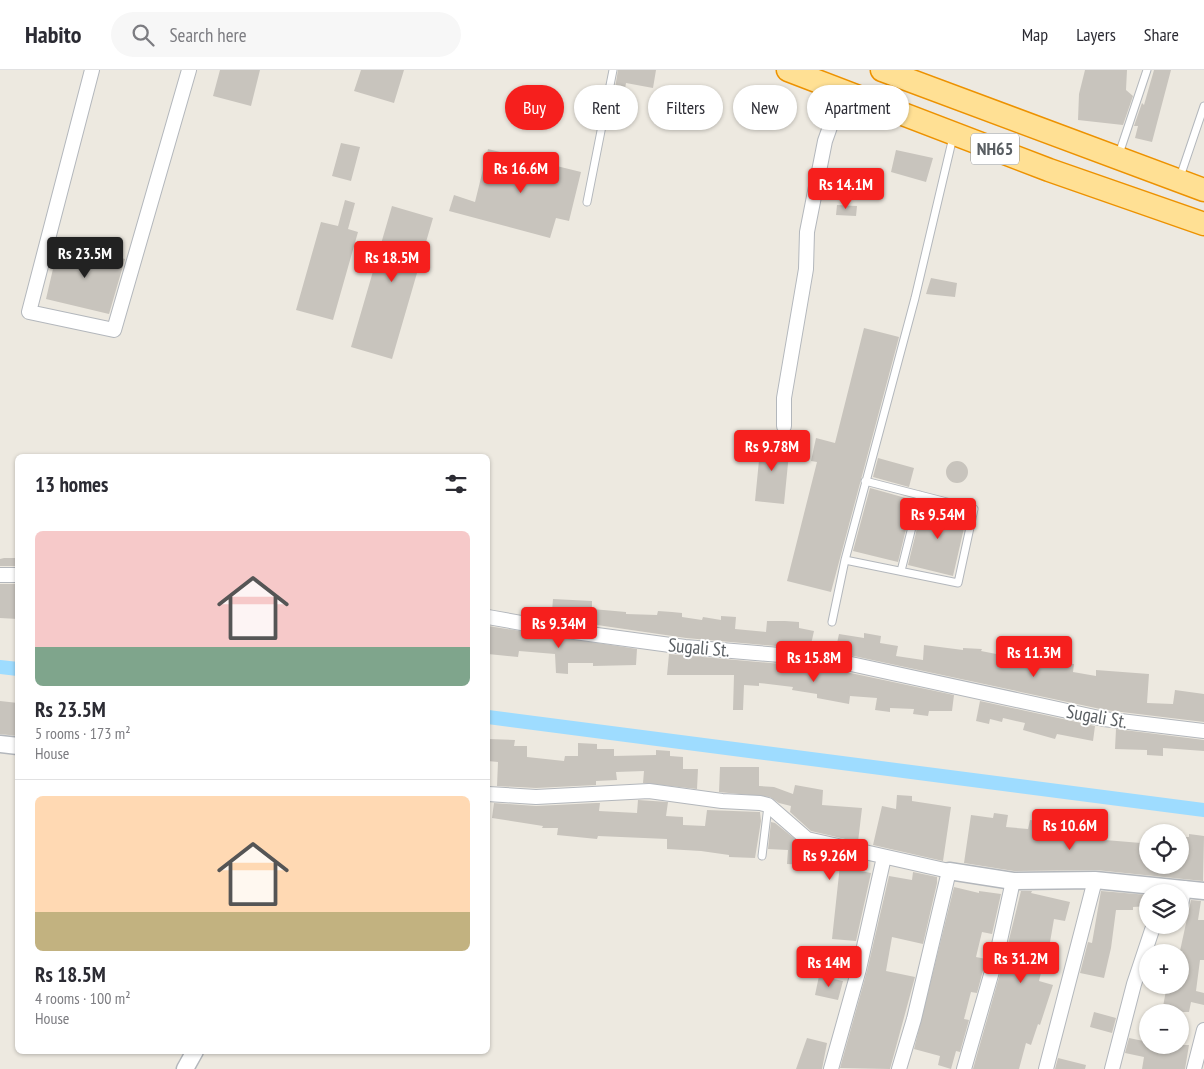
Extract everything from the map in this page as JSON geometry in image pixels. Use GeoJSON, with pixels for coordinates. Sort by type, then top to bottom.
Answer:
{"type":"FeatureCollection","features":[{"type":"Feature","properties":{"kind":"highway","name":"NH65"},"geometry":{"type":"LineString","coordinates":[[788,70],[827,85]]}},
{"type":"Feature","properties":{"kind":"highway","name":"NH65"},"geometry":{"type":"LineString","coordinates":[[882,70],[1204,190]]}},
{"type":"Feature","properties":{"kind":"highway","name":"NH65"},"geometry":{"type":"LineString","coordinates":[[909,117],[1204,224]]}},
{"type":"Feature","properties":{"kind":"street"},"geometry":{"type":"LineString","coordinates":[[92,70],[29,312],[114,330],[189,70]]}},
{"type":"Feature","properties":{"kind":"street"},"geometry":{"type":"LineString","coordinates":[[784,426],[784,398],[806,269],[807,232],[825,142],[829,130]]}},
{"type":"Feature","properties":{"kind":"street"},"geometry":{"type":"LineString","coordinates":[[0,574],[15,575]]}},
{"type":"Feature","properties":{"kind":"street","name":"Sugali St."},"geometry":{"type":"LineString","coordinates":[[490,617],[560,630],[685,647],[828,658],[1104,719],[1204,730]]}},
{"type":"Feature","properties":{"kind":"street"},"geometry":{"type":"LineString","coordinates":[[0,744],[15,746]]}},
{"type":"Feature","properties":{"kind":"street"},"geometry":{"type":"LineString","coordinates":[[490,794],[536,797],[649,791],[722,802],[760,802],[768,805],[806,839],[884,857],[949,871],[1013,881],[1095,880],[1140,884]]}},
{"type":"Feature","properties":{"kind":"street"},"geometry":{"type":"LineString","coordinates":[[831,1069],[859,969],[884,857]]}},
{"type":"Feature","properties":{"kind":"street"},"geometry":{"type":"LineString","coordinates":[[899,1069],[914,1019],[949,871]]}},
{"type":"Feature","properties":{"kind":"street"},"geometry":{"type":"LineString","coordinates":[[1046,1069],[1095,880]]}},
{"type":"Feature","properties":{"kind":"street"},"geometry":{"type":"LineString","coordinates":[[964,1069],[997,954],[1013,881]]}},
{"type":"Feature","properties":{"kind":"street"},"geometry":{"type":"LineString","coordinates":[[1189,889],[1204,891]]}},
{"type":"Feature","properties":{"kind":"street"},"geometry":{"type":"LineString","coordinates":[[1112,1069],[1134,984],[1151,934]]}},
{"type":"Feature","properties":{"kind":"street"},"geometry":{"type":"LineString","coordinates":[[1194,1069],[1204,1030]]}},
{"type":"Feature","properties":{"kind":"street"},"geometry":{"type":"LineString","coordinates":[[185,1069],[193,1054]]}},
{"type":"Feature","properties":{"kind":"lane"},"geometry":{"type":"LineString","coordinates":[[587,202],[613,70]]}},
{"type":"Feature","properties":{"kind":"lane"},"geometry":{"type":"LineString","coordinates":[[1117,159],[1147,70]]}},
{"type":"Feature","properties":{"kind":"lane"},"geometry":{"type":"LineString","coordinates":[[1179,181],[1204,106]]}},
{"type":"Feature","properties":{"kind":"lane"},"geometry":{"type":"LineString","coordinates":[[832,622],[865,482],[915,298],[954,134]]}},
{"type":"Feature","properties":{"kind":"lane"},"geometry":{"type":"LineString","coordinates":[[846,560],[958,583],[974,509],[865,482]]}},
{"type":"Feature","properties":{"kind":"lane"},"geometry":{"type":"LineString","coordinates":[[901,571],[920,495]]}},
{"type":"Feature","properties":{"kind":"lane"},"geometry":{"type":"LineString","coordinates":[[762,856],[768,805]]}},
{"type":"Feature","properties":{"kind":"building"},"geometry":{"type":"Polygon","coordinates":[[[220,70],[260,70],[251,106],[213,96],[220,70]]]}},
{"type":"Feature","properties":{"kind":"building"},"geometry":{"type":"Polygon","coordinates":[[[361,70],[404,70],[394,103],[354,91],[361,70]]]}},
{"type":"Feature","properties":{"kind":"building"},"geometry":{"type":"Polygon","coordinates":[[[618,70],[656,70],[654,85],[648,85],[648,87],[626,83],[626,85],[616,85],[618,70]]]}},
{"type":"Feature","properties":{"kind":"building"},"geometry":{"type":"Polygon","coordinates":[[[1085,70],[1127,70],[1126,90],[1133,96],[1123,125],[1078,120],[1079,94],[1085,70]]]}},
{"type":"Feature","properties":{"kind":"building"},"geometry":{"type":"Polygon","coordinates":[[[1154,70],[1171,70],[1152,142],[1135,138],[1138,126],[1134,126],[1142,103],[1144,105],[1154,70]]]}},
{"type":"Feature","properties":{"kind":"building"},"geometry":{"type":"Polygon","coordinates":[[[341,143],[360,147],[351,181],[332,176],[341,143]]]}},
{"type":"Feature","properties":{"kind":"building"},"geometry":{"type":"Polygon","coordinates":[[[488,149],[581,172],[569,221],[556,218],[550,238],[449,211],[454,195],[475,202],[488,149]]]}},
{"type":"Feature","properties":{"kind":"building"},"geometry":{"type":"Polygon","coordinates":[[[896,150],[933,158],[926,182],[891,172],[896,150]]]}},
{"type":"Feature","properties":{"kind":"building"},"geometry":{"type":"Polygon","coordinates":[[[345,200],[355,203],[348,229],[358,232],[333,320],[296,310],[321,222],[338,226],[345,200]]]}},
{"type":"Feature","properties":{"kind":"building"},"geometry":{"type":"Polygon","coordinates":[[[837,205],[857,206],[856,216],[836,215],[837,205]]]}},
{"type":"Feature","properties":{"kind":"building"},"geometry":{"type":"Polygon","coordinates":[[[392,206],[433,218],[392,359],[351,347],[392,206]]]}},
{"type":"Feature","properties":{"kind":"building"},"geometry":{"type":"Polygon","coordinates":[[[59,243],[125,259],[109,314],[46,299],[59,243]]]}},
{"type":"Feature","properties":{"kind":"building"},"geometry":{"type":"Polygon","coordinates":[[[931,278],[957,283],[955,297],[926,294],[931,278]]]}},
{"type":"Feature","properties":{"kind":"building"},"geometry":{"type":"Polygon","coordinates":[[[864,328],[899,337],[831,592],[787,581],[817,462],[811,461],[816,438],[835,443],[864,328]]]}},
{"type":"Feature","properties":{"kind":"building"},"geometry":{"type":"Polygon","coordinates":[[[761,440],[790,443],[784,504],[755,501],[761,440]]]}},
{"type":"Feature","properties":{"kind":"building"},"geometry":{"type":"Polygon","coordinates":[[[878,458],[914,468],[909,487],[873,477],[878,458]]]}},
{"type":"Feature","properties":{"kind":"building"},"geometry":{"type":"Polygon","coordinates":[[[957,461],[965,464],[968,472],[965,480],[957,483],[949,480],[946,472],[949,464],[957,461]]]}},
{"type":"Feature","properties":{"kind":"building"},"geometry":{"type":"Polygon","coordinates":[[[870,488],[913,500],[898,562],[853,551],[870,488]]]}},
{"type":"Feature","properties":{"kind":"building"},"geometry":{"type":"Polygon","coordinates":[[[923,504],[967,515],[953,576],[908,565],[923,504]]]}},
{"type":"Feature","properties":{"kind":"building"},"geometry":{"type":"Polygon","coordinates":[[[15,558],[15,566],[0,566],[0,559],[15,558]]]}},
{"type":"Feature","properties":{"kind":"building"},"geometry":{"type":"Polygon","coordinates":[[[0,584],[15,584],[15,619],[0,618],[0,584]]]}},
{"type":"Feature","properties":{"kind":"building"},"geometry":{"type":"Polygon","coordinates":[[[553,599],[592,601],[592,609],[626,612],[626,614],[657,615],[658,611],[672,612],[682,613],[682,617],[702,620],[703,617],[721,620],[721,616],[736,617],[735,629],[766,632],[767,621],[785,621],[799,622],[799,628],[814,631],[810,649],[686,638],[522,614],[523,609],[552,611],[553,599]]]}},
{"type":"Feature","properties":{"kind":"building"},"geometry":{"type":"Polygon","coordinates":[[[490,626],[637,649],[636,665],[593,666],[593,663],[568,663],[568,674],[556,673],[555,654],[519,651],[518,657],[490,654],[490,626]]]}},
{"type":"Feature","properties":{"kind":"building"},"geometry":{"type":"Polygon","coordinates":[[[864,633],[881,636],[880,643],[898,646],[896,656],[923,660],[924,645],[963,650],[963,648],[982,649],[981,651],[1042,663],[1042,660],[1060,664],[1061,662],[1074,664],[1073,672],[1096,676],[1096,670],[1149,674],[1147,703],[1173,704],[1175,690],[1204,694],[1204,722],[1105,710],[835,652],[839,634],[864,638],[864,633]]]}},
{"type":"Feature","properties":{"kind":"building"},"geometry":{"type":"Polygon","coordinates":[[[669,654],[827,668],[954,695],[952,711],[929,711],[928,716],[913,714],[914,709],[890,708],[890,712],[875,710],[877,698],[850,696],[849,704],[817,698],[817,694],[792,690],[793,687],[759,683],[759,686],[744,685],[743,710],[733,710],[734,675],[667,675],[669,654]]]}},
{"type":"Feature","properties":{"kind":"building"},"geometry":{"type":"Polygon","coordinates":[[[0,701],[15,703],[15,736],[0,734],[0,701]]]}},
{"type":"Feature","properties":{"kind":"building"},"geometry":{"type":"Polygon","coordinates":[[[980,701],[1095,726],[1093,741],[1057,734],[1055,739],[1023,730],[1025,723],[1003,718],[1002,722],[990,719],[989,724],[976,721],[980,701]]]}},
{"type":"Feature","properties":{"kind":"building"},"geometry":{"type":"Polygon","coordinates":[[[1116,729],[1204,740],[1204,751],[1163,748],[1163,756],[1147,755],[1147,750],[1115,749],[1116,729]]]}},
{"type":"Feature","properties":{"kind":"building"},"geometry":{"type":"Polygon","coordinates":[[[490,739],[515,740],[514,746],[527,746],[527,757],[564,761],[565,756],[578,756],[578,743],[597,744],[597,749],[614,749],[614,756],[656,755],[656,750],[670,751],[670,756],[683,757],[683,769],[698,769],[697,789],[643,783],[644,771],[616,772],[617,780],[596,781],[596,785],[536,788],[497,786],[498,762],[490,761],[490,739]]]}},
{"type":"Feature","properties":{"kind":"building"},"geometry":{"type":"Polygon","coordinates":[[[720,767],[759,767],[759,786],[774,787],[793,794],[795,785],[823,790],[822,805],[862,808],[858,842],[811,831],[790,812],[791,806],[779,803],[770,797],[719,792],[720,767]]]}},
{"type":"Feature","properties":{"kind":"building"},"geometry":{"type":"Polygon","coordinates":[[[897,795],[912,796],[912,801],[951,807],[943,861],[873,845],[882,806],[896,809],[897,795]]]}},
{"type":"Feature","properties":{"kind":"building"},"geometry":{"type":"Polygon","coordinates":[[[638,800],[668,802],[666,816],[683,817],[683,825],[705,826],[707,810],[760,812],[761,821],[755,858],[729,857],[729,855],[701,851],[667,849],[667,839],[598,836],[597,839],[557,835],[558,828],[542,828],[543,826],[492,818],[494,803],[536,806],[600,803],[599,811],[637,813],[638,800]]]}},
{"type":"Feature","properties":{"kind":"building"},"geometry":{"type":"Polygon","coordinates":[[[994,813],[1008,815],[1006,827],[1028,829],[1030,820],[1056,823],[1055,831],[1094,831],[1093,839],[1139,843],[1139,874],[1189,874],[1189,834],[1204,836],[1203,881],[1096,870],[1014,871],[964,863],[971,815],[993,818],[994,813]]]}},
{"type":"Feature","properties":{"kind":"building"},"geometry":{"type":"Polygon","coordinates":[[[771,822],[775,823],[805,847],[856,859],[855,870],[871,873],[856,941],[832,939],[840,865],[821,862],[820,866],[787,864],[788,850],[768,849],[771,822]]]}},
{"type":"Feature","properties":{"kind":"building"},"geometry":{"type":"Polygon","coordinates":[[[913,872],[937,877],[937,883],[923,944],[892,937],[886,971],[915,977],[890,1069],[840,1068],[867,971],[889,876],[912,880],[913,872]]]}},
{"type":"Feature","properties":{"kind":"building"},"geometry":{"type":"Polygon","coordinates":[[[954,887],[979,893],[979,891],[1001,894],[992,934],[982,932],[976,957],[986,959],[977,993],[971,992],[964,1019],[969,1020],[960,1052],[956,1051],[951,1069],[938,1065],[940,1056],[914,1049],[954,887]]]}},
{"type":"Feature","properties":{"kind":"building"},"geometry":{"type":"Polygon","coordinates":[[[1021,891],[1032,891],[1031,893],[1070,902],[1065,921],[1054,919],[1049,948],[1053,949],[1049,966],[1043,965],[1039,981],[1053,985],[1040,1025],[1038,1024],[1031,1045],[1026,1043],[1019,1069],[973,1069],[1005,956],[1021,891]]]}},
{"type":"Feature","properties":{"kind":"building"},"geometry":{"type":"Polygon","coordinates":[[[1101,891],[1139,894],[1139,907],[1133,907],[1133,910],[1116,910],[1111,948],[1104,978],[1080,973],[1088,942],[1092,943],[1101,891]]]}},
{"type":"Feature","properties":{"kind":"building"},"geometry":{"type":"Polygon","coordinates":[[[1191,900],[1201,901],[1198,920],[1204,920],[1204,960],[1200,960],[1196,991],[1204,993],[1204,1005],[1191,1002],[1189,1012],[1189,1004],[1163,1004],[1165,994],[1189,994],[1189,944],[1182,944],[1184,934],[1189,934],[1191,900]]]}},
{"type":"Feature","properties":{"kind":"building"},"geometry":{"type":"Polygon","coordinates":[[[819,976],[843,981],[838,1000],[815,995],[819,976]]]}},
{"type":"Feature","properties":{"kind":"building"},"geometry":{"type":"Polygon","coordinates":[[[1094,1012],[1116,1018],[1112,1033],[1090,1027],[1094,1012]]]}},
{"type":"Feature","properties":{"kind":"building"},"geometry":{"type":"Polygon","coordinates":[[[807,1038],[827,1043],[822,1069],[796,1069],[807,1038]]]}},
{"type":"Feature","properties":{"kind":"building"},"geometry":{"type":"Polygon","coordinates":[[[1129,1038],[1139,1040],[1139,1054],[1188,1054],[1185,1069],[1142,1069],[1144,1057],[1125,1053],[1129,1038]]]}},
{"type":"Feature","properties":{"kind":"building"},"geometry":{"type":"Polygon","coordinates":[[[1058,1058],[1086,1065],[1085,1069],[1055,1069],[1058,1058]]]}},
{"type":"Feature","properties":{"kind":"waterway"},"geometry":{"type":"LineString","coordinates":[[0,667],[15,669]]}},
{"type":"Feature","properties":{"kind":"waterway"},"geometry":{"type":"LineString","coordinates":[[490,717],[1204,810]]}}]}
